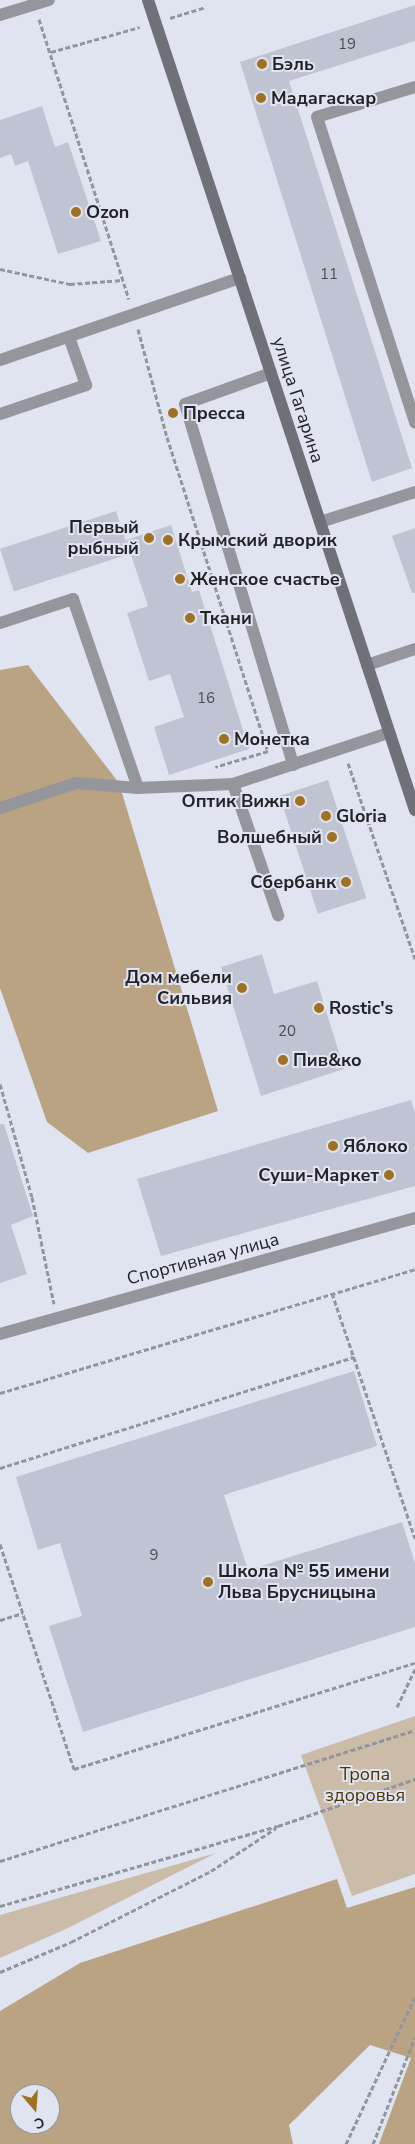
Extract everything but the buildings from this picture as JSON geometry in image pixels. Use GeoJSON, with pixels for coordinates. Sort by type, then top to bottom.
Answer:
{"type":"FeatureCollection","features":[{"type":"Feature","properties":{"kind":"street"},"geometry":{"type":"LineString","coordinates":[[0,15],[49,0]]}},
{"type":"Feature","properties":{"kind":"street","name":"улица Гагарина"},"geometry":{"type":"LineString","coordinates":[[148,0],[388,734],[415,810]]}},
{"type":"Feature","properties":{"kind":"street"},"geometry":{"type":"LineString","coordinates":[[415,86],[317,117],[415,423]]}},
{"type":"Feature","properties":{"kind":"street"},"geometry":{"type":"LineString","coordinates":[[0,360],[240,278]]}},
{"type":"Feature","properties":{"kind":"street"},"geometry":{"type":"LineString","coordinates":[[0,414],[86,385],[69,337]]}},
{"type":"Feature","properties":{"kind":"street"},"geometry":{"type":"LineString","coordinates":[[271,374],[185,404],[294,765]]}},
{"type":"Feature","properties":{"kind":"street"},"geometry":{"type":"LineString","coordinates":[[320,522],[415,492]]}},
{"type":"Feature","properties":{"kind":"street"},"geometry":{"type":"LineString","coordinates":[[0,622],[73,599],[138,788]]}},
{"type":"Feature","properties":{"kind":"street"},"geometry":{"type":"LineString","coordinates":[[367,665],[415,649]]}},
{"type":"Feature","properties":{"kind":"street"},"geometry":{"type":"LineString","coordinates":[[0,808],[76,783],[138,788],[233,784],[388,734]]}},
{"type":"Feature","properties":{"kind":"street"},"geometry":{"type":"LineString","coordinates":[[233,784],[278,914]]}},
{"type":"Feature","properties":{"kind":"street","name":"Спортивная улица"},"geometry":{"type":"LineString","coordinates":[[0,1334],[415,1218]]}},
{"type":"Feature","properties":{"kind":"path"},"geometry":{"type":"LineString","coordinates":[[34,4],[134,315],[167,437],[268,751],[211,768]]}},
{"type":"Feature","properties":{"kind":"path"},"geometry":{"type":"LineString","coordinates":[[51,52],[205,7]]}},
{"type":"Feature","properties":{"kind":"path"},"geometry":{"type":"LineString","coordinates":[[0,269],[70,284],[123,280]]}},
{"type":"Feature","properties":{"kind":"path"},"geometry":{"type":"LineString","coordinates":[[343,748],[415,959]]}},
{"type":"Feature","properties":{"kind":"path"},"geometry":{"type":"LineString","coordinates":[[0,1084],[32,1197],[58,1318]]}},
{"type":"Feature","properties":{"kind":"path"},"geometry":{"type":"LineString","coordinates":[[0,1393],[415,1269]]}},
{"type":"Feature","properties":{"kind":"path"},"geometry":{"type":"LineString","coordinates":[[332,1293],[415,1538]]}},
{"type":"Feature","properties":{"kind":"path"},"geometry":{"type":"LineString","coordinates":[[0,1468],[354,1357]]}},
{"type":"Feature","properties":{"kind":"path"},"geometry":{"type":"LineString","coordinates":[[0,1544],[74,1769],[415,1663]]}},
{"type":"Feature","properties":{"kind":"path"},"geometry":{"type":"LineString","coordinates":[[0,1620],[22,1613]]}},
{"type":"Feature","properties":{"kind":"path"},"geometry":{"type":"LineString","coordinates":[[397,1707],[415,1669]]}},
{"type":"Feature","properties":{"kind":"path"},"geometry":{"type":"LineString","coordinates":[[0,1861],[415,1730]]}},
{"type":"Feature","properties":{"kind":"path"},"geometry":{"type":"LineString","coordinates":[[0,1906],[278,1826],[415,1779]]}},
{"type":"Feature","properties":{"kind":"path"},"geometry":{"type":"LineString","coordinates":[[0,1972],[71,1942],[211,1871],[278,1826]]}},
{"type":"Feature","properties":{"kind":"path"},"geometry":{"type":"LineString","coordinates":[[346,2144],[415,1997]]}},
{"type":"Feature","properties":{"kind":"path"},"geometry":{"type":"LineString","coordinates":[[372,2144],[415,2038]]}},
{"type":"Feature","properties":{"kind":"green space","name":"Тропа здоровья"},"geometry":{"type":"Polygon","coordinates":[[[415,1716],[415,1874],[352,1896],[301,1755],[415,1716]]]}},
{"type":"Feature","properties":{"kind":"green space"},"geometry":{"type":"Polygon","coordinates":[[[216,1853],[66,1929],[0,1958],[0,1915],[216,1853]]]}},
{"type":"Feature","properties":{"kind":"shaded area"},"geometry":{"type":"Polygon","coordinates":[[[28,665],[119,783],[218,1111],[88,1153],[47,1122],[0,988],[0,670],[28,665]]]}},
{"type":"Feature","properties":{"kind":"shaded area"},"geometry":{"type":"Polygon","coordinates":[[[337,1879],[347,1908],[415,1887],[415,2144],[379,2144],[411,2058],[370,2045],[289,2125],[293,2144],[0,2144],[0,2011],[80,1963],[337,1879]]]}},
{"type":"Feature","properties":{"kind":"place","name":"Бэль"},"geometry":{"type":"Point","coordinates":[262,64]}},
{"type":"Feature","properties":{"kind":"place","name":"Мадагаскар"},"geometry":{"type":"Point","coordinates":[261,98]}},
{"type":"Feature","properties":{"kind":"place","name":"Ozon"},"geometry":{"type":"Point","coordinates":[76,212]}},
{"type":"Feature","properties":{"kind":"place","name":"Пресса"},"geometry":{"type":"Point","coordinates":[173,413]}},
{"type":"Feature","properties":{"kind":"place","name":"Первый рыбный"},"geometry":{"type":"Point","coordinates":[149,538]}},
{"type":"Feature","properties":{"kind":"place","name":"Крымский дворик"},"geometry":{"type":"Point","coordinates":[168,540]}},
{"type":"Feature","properties":{"kind":"place","name":"Женское счастье"},"geometry":{"type":"Point","coordinates":[180,579]}},
{"type":"Feature","properties":{"kind":"place","name":"Ткани"},"geometry":{"type":"Point","coordinates":[190,618]}},
{"type":"Feature","properties":{"kind":"place","name":"Монетка"},"geometry":{"type":"Point","coordinates":[224,739]}},
{"type":"Feature","properties":{"kind":"place","name":"Оптик Вижн"},"geometry":{"type":"Point","coordinates":[300,801]}},
{"type":"Feature","properties":{"kind":"place","name":"Gloria"},"geometry":{"type":"Point","coordinates":[326,816]}},
{"type":"Feature","properties":{"kind":"place","name":"Волшебный"},"geometry":{"type":"Point","coordinates":[332,837]}},
{"type":"Feature","properties":{"kind":"place","name":"Сбербанк"},"geometry":{"type":"Point","coordinates":[346,882]}},
{"type":"Feature","properties":{"kind":"place","name":"Дом мебели Сильвия"},"geometry":{"type":"Point","coordinates":[242,988]}},
{"type":"Feature","properties":{"kind":"place","name":"Rostic's"},"geometry":{"type":"Point","coordinates":[319,1008]}},
{"type":"Feature","properties":{"kind":"place","name":"Пив&ко"},"geometry":{"type":"Point","coordinates":[283,1060]}},
{"type":"Feature","properties":{"kind":"place","name":"Яблоко"},"geometry":{"type":"Point","coordinates":[333,1146]}},
{"type":"Feature","properties":{"kind":"place","name":"Суши-Маркет"},"geometry":{"type":"Point","coordinates":[389,1175]}},
{"type":"Feature","properties":{"kind":"place","name":"Школа № 55 имени Льва Брусницына"},"geometry":{"type":"Point","coordinates":[208,1582]}}]}
